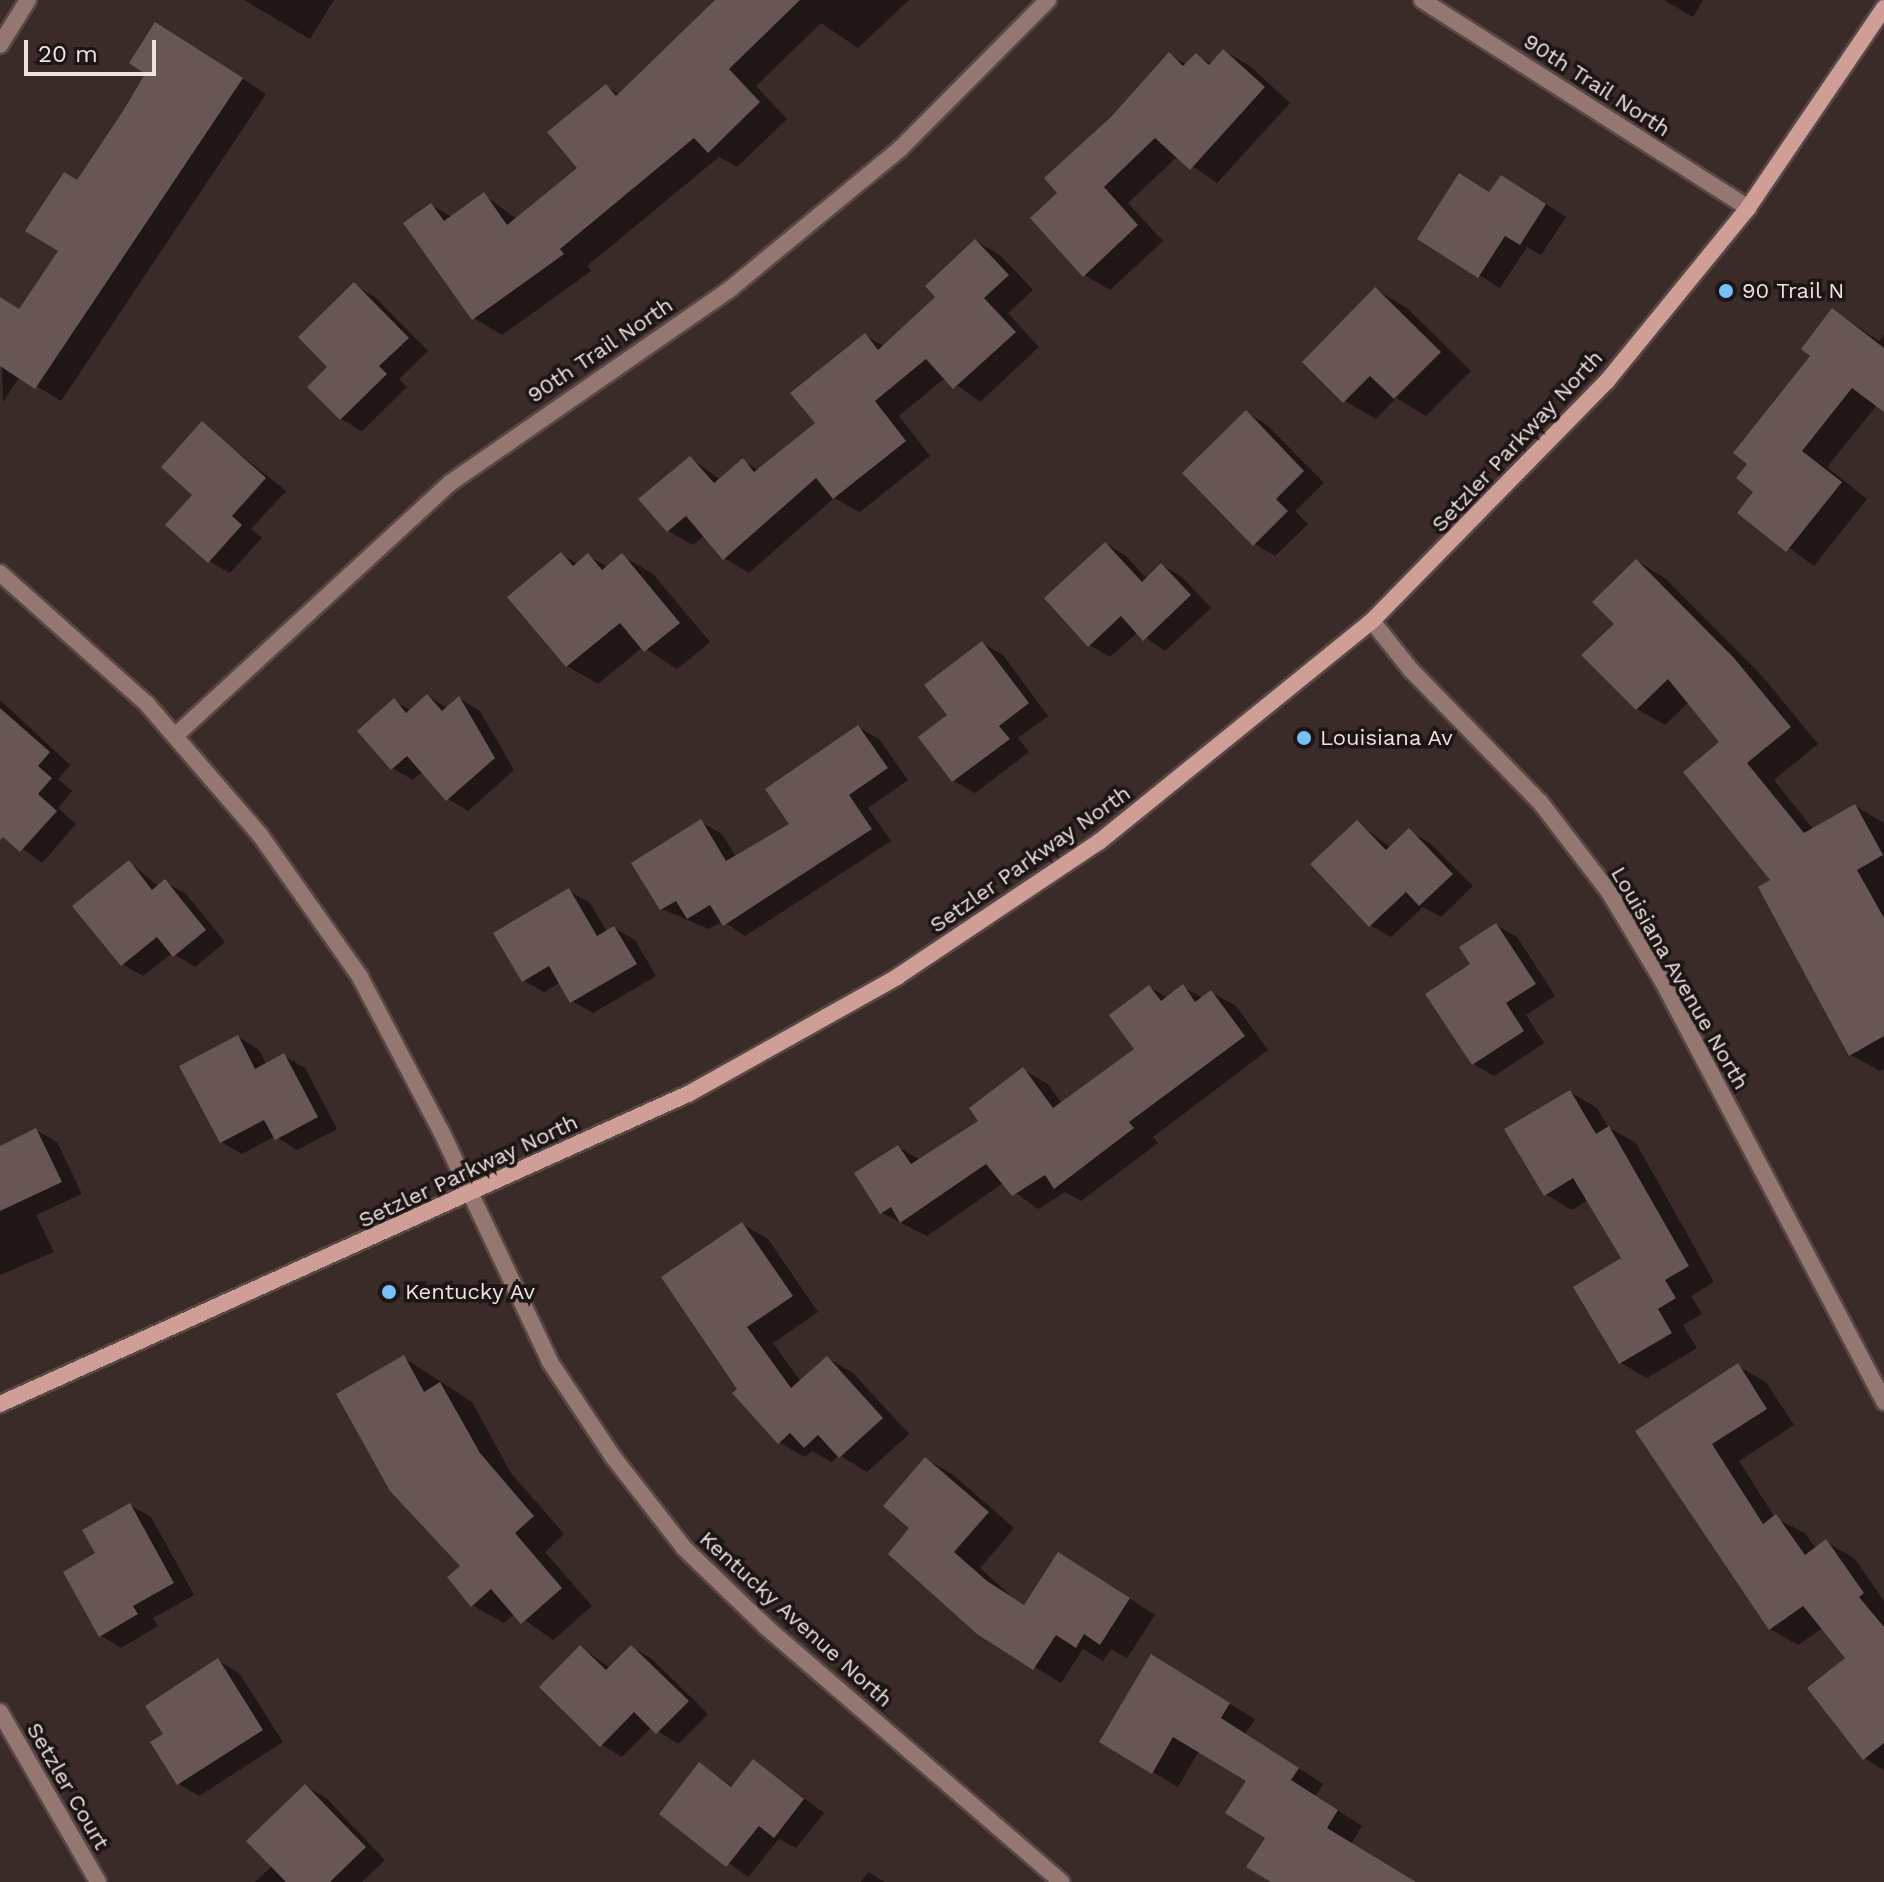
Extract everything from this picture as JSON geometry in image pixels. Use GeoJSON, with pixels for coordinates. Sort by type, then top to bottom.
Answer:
{"type":"FeatureCollection","features":[{"type":"Feature","properties":{"kind":"street"},"geometry":{"type":"LineString","coordinates":[[0,45],[28,0]]}},
{"type":"Feature","properties":{"kind":"street","name":"90th Trail North"},"geometry":{"type":"LineString","coordinates":[[175,736],[450,483],[730,289],[900,149],[1048,0]]}},
{"type":"Feature","properties":{"kind":"street","name":"90th Trail North"},"geometry":{"type":"LineString","coordinates":[[1422,0],[1748,208]]}},
{"type":"Feature","properties":{"kind":"street","name":"Setzler Parkway North"},"geometry":{"type":"LineString","coordinates":[[0,1404],[470,1195],[688,1094],[897,977],[1099,842],[1372,621],[1607,381],[1748,208],[1884,8]]}},
{"type":"Feature","properties":{"kind":"street","name":"Kentucky Avenue North"},"geometry":{"type":"LineString","coordinates":[[0,573],[147,704],[260,835],[360,977],[550,1362],[613,1457],[684,1548],[766,1627],[1061,1882]]}},
{"type":"Feature","properties":{"kind":"street","name":"Louisiana Avenue North"},"geometry":{"type":"LineString","coordinates":[[1372,621],[1411,670],[1540,802],[1609,892],[1663,982],[1884,1402]]}},
{"type":"Feature","properties":{"kind":"street","name":"Setzler Court"},"geometry":{"type":"LineString","coordinates":[[0,1712],[98,1882]]}},
{"type":"Feature","properties":{"kind":"building"},"geometry":{"type":"Polygon","coordinates":[[[715,0],[800,0],[729,69],[760,102],[708,153],[694,138],[560,249],[564,254],[472,320],[403,223],[431,203],[444,221],[484,192],[507,225],[577,168],[547,132],[606,84],[616,96],[715,0]]]}},
{"type":"Feature","properties":{"kind":"building"},"geometry":{"type":"Polygon","coordinates":[[[155,22],[243,78],[35,389],[0,366],[0,297],[19,309],[58,251],[25,231],[64,172],[77,180],[123,111],[145,74],[129,63],[155,22]]]}},
{"type":"Feature","properties":{"kind":"building"},"geometry":{"type":"Polygon","coordinates":[[[1223,49],[1265,87],[1190,170],[1155,138],[1104,187],[1138,225],[1083,277],[1030,218],[1057,193],[1044,178],[1111,117],[1169,52],[1183,66],[1196,53],[1209,65],[1223,49]]]}},
{"type":"Feature","properties":{"kind":"building"},"geometry":{"type":"Polygon","coordinates":[[[1459,173],[1489,192],[1501,175],[1546,204],[1520,245],[1505,236],[1478,278],[1417,239],[1459,173]]]}},
{"type":"Feature","properties":{"kind":"building"},"geometry":{"type":"Polygon","coordinates":[[[975,239],[1009,275],[984,298],[1016,332],[953,389],[926,359],[875,401],[906,441],[833,499],[816,478],[723,560],[686,516],[667,532],[638,499],[690,456],[714,483],[743,458],[754,472],[815,423],[790,393],[865,333],[878,350],[935,297],[925,286],[975,239]]]}},
{"type":"Feature","properties":{"kind":"building"},"geometry":{"type":"Polygon","coordinates":[[[354,282],[409,338],[379,366],[387,374],[340,420],[307,387],[327,367],[298,337],[354,282]]]}},
{"type":"Feature","properties":{"kind":"building"},"geometry":{"type":"Polygon","coordinates":[[[1375,287],[1441,352],[1394,399],[1370,376],[1343,403],[1302,362],[1375,287]]]}},
{"type":"Feature","properties":{"kind":"building"},"geometry":{"type":"Polygon","coordinates":[[[1832,308],[1884,348],[1884,412],[1852,388],[1802,451],[1842,482],[1786,552],[1737,513],[1753,492],[1736,478],[1747,464],[1733,453],[1810,356],[1801,349],[1832,308]]]}},
{"type":"Feature","properties":{"kind":"building"},"geometry":{"type":"Polygon","coordinates":[[[1246,410],[1304,471],[1276,499],[1288,511],[1253,546],[1182,473],[1246,410]]]}},
{"type":"Feature","properties":{"kind":"building"},"geometry":{"type":"Polygon","coordinates":[[[202,421],[266,478],[232,516],[242,525],[208,563],[165,525],[192,495],[161,467],[202,421]]]}},
{"type":"Feature","properties":{"kind":"building"},"geometry":{"type":"Polygon","coordinates":[[[1105,542],[1142,582],[1161,563],[1191,595],[1143,641],[1121,616],[1088,647],[1044,598],[1105,542]]]}},
{"type":"Feature","properties":{"kind":"building"},"geometry":{"type":"Polygon","coordinates":[[[561,552],[573,566],[588,553],[602,570],[622,553],[680,623],[644,652],[620,623],[566,667],[507,597],[561,552]]]}},
{"type":"Feature","properties":{"kind":"building"},"geometry":{"type":"Polygon","coordinates":[[[1636,559],[1734,658],[1791,727],[1747,763],[1804,833],[1855,804],[1883,855],[1857,870],[1884,918],[1884,1036],[1849,1056],[1758,887],[1770,880],[1683,772],[1719,742],[1668,679],[1636,710],[1581,655],[1614,624],[1592,602],[1636,559]]]}},
{"type":"Feature","properties":{"kind":"building"},"geometry":{"type":"Polygon","coordinates":[[[982,641],[1029,703],[999,726],[1010,739],[952,782],[918,737],[947,715],[924,685],[982,641]]]}},
{"type":"Feature","properties":{"kind":"building"},"geometry":{"type":"Polygon","coordinates":[[[427,694],[442,711],[459,696],[495,758],[446,801],[407,756],[391,770],[357,731],[394,698],[406,713],[427,694]]]}},
{"type":"Feature","properties":{"kind":"building"},"geometry":{"type":"Polygon","coordinates":[[[0,708],[50,752],[38,766],[52,778],[38,794],[57,811],[20,852],[3,837],[0,840],[0,708]]]}},
{"type":"Feature","properties":{"kind":"building"},"geometry":{"type":"Polygon","coordinates":[[[858,725],[888,768],[849,795],[872,829],[723,926],[710,905],[687,919],[676,901],[660,910],[631,863],[701,819],[726,861],[789,824],[765,789],[858,725]]]}},
{"type":"Feature","properties":{"kind":"building"},"geometry":{"type":"Polygon","coordinates":[[[1357,820],[1386,850],[1409,828],[1453,874],[1419,906],[1406,892],[1369,927],[1310,864],[1357,820]]]}},
{"type":"Feature","properties":{"kind":"building"},"geometry":{"type":"Polygon","coordinates":[[[129,860],[152,890],[165,879],[206,930],[173,957],[157,937],[121,966],[72,906],[129,860]]]}},
{"type":"Feature","properties":{"kind":"building"},"geometry":{"type":"Polygon","coordinates":[[[569,888],[597,936],[614,926],[637,964],[570,1003],[549,966],[522,982],[493,933],[569,888]]]}},
{"type":"Feature","properties":{"kind":"building"},"geometry":{"type":"Polygon","coordinates":[[[1496,923],[1536,984],[1506,1003],[1524,1031],[1472,1065],[1425,994],[1470,964],[1459,947],[1496,923]]]}},
{"type":"Feature","properties":{"kind":"building"},"geometry":{"type":"Polygon","coordinates":[[[1183,984],[1195,1002],[1211,990],[1245,1036],[1129,1122],[1134,1128],[1054,1189],[1045,1175],[1012,1196],[986,1164],[900,1223],[891,1207],[880,1214],[854,1173],[898,1145],[911,1164],[978,1121],[969,1108],[1023,1067],[1053,1108],[1134,1049],[1109,1015],[1149,985],[1161,1001],[1183,984]]]}},
{"type":"Feature","properties":{"kind":"building"},"geometry":{"type":"Polygon","coordinates":[[[238,1035],[255,1069],[284,1053],[318,1117],[275,1140],[264,1120],[220,1143],[179,1066],[238,1035]]]}},
{"type":"Feature","properties":{"kind":"building"},"geometry":{"type":"Polygon","coordinates":[[[1570,1090],[1596,1134],[1609,1126],[1689,1266],[1665,1280],[1676,1298],[1658,1309],[1672,1333],[1619,1364],[1573,1287],[1621,1258],[1573,1178],[1544,1196],[1504,1129],[1570,1090]]]}},
{"type":"Feature","properties":{"kind":"building"},"geometry":{"type":"Polygon","coordinates":[[[36,1128],[62,1182],[0,1211],[0,1146],[36,1128]]]}},
{"type":"Feature","properties":{"kind":"building"},"geometry":{"type":"Polygon","coordinates":[[[742,1222],[793,1296],[747,1327],[791,1388],[827,1356],[883,1418],[839,1458],[818,1435],[804,1448],[790,1433],[778,1444],[732,1393],[737,1389],[661,1277],[742,1222]]]}},
{"type":"Feature","properties":{"kind":"building"},"geometry":{"type":"Polygon","coordinates":[[[404,1355],[424,1392],[440,1382],[480,1453],[534,1516],[515,1533],[562,1588],[521,1624],[491,1589],[471,1607],[447,1577],[460,1566],[390,1491],[336,1394],[404,1355]]]}},
{"type":"Feature","properties":{"kind":"building"},"geometry":{"type":"Polygon","coordinates":[[[1738,1363],[1767,1409],[1712,1444],[1763,1524],[1776,1514],[1805,1555],[1826,1539],[1864,1593],[1859,1597],[1884,1627],[1884,1743],[1863,1760],[1807,1688],[1845,1658],[1803,1606],[1769,1630],[1635,1431],[1738,1363]]]}},
{"type":"Feature","properties":{"kind":"building"},"geometry":{"type":"Polygon","coordinates":[[[925,1457],[989,1512],[954,1552],[987,1581],[1024,1605],[1058,1552],[1130,1598],[1100,1645],[1084,1634],[1076,1648],[1056,1635],[1033,1670],[977,1634],[888,1554],[909,1528],[883,1506],[925,1457]]]}},
{"type":"Feature","properties":{"kind":"building"},"geometry":{"type":"Polygon","coordinates":[[[130,1503],[174,1583],[133,1606],[138,1614],[99,1637],[63,1572],[95,1553],[82,1530],[130,1503]]]}},
{"type":"Feature","properties":{"kind":"building"},"geometry":{"type":"Polygon","coordinates":[[[580,1645],[606,1670],[631,1645],[689,1701],[656,1734],[634,1712],[600,1747],[539,1687],[580,1645]]]}},
{"type":"Feature","properties":{"kind":"building"},"geometry":{"type":"Polygon","coordinates":[[[1151,1654],[1230,1703],[1221,1718],[1299,1768],[1291,1780],[1338,1810],[1327,1828],[1416,1882],[1271,1882],[1246,1867],[1265,1838],[1225,1813],[1246,1781],[1173,1737],[1152,1774],[1099,1742],[1151,1654]]]}},
{"type":"Feature","properties":{"kind":"building"},"geometry":{"type":"Polygon","coordinates":[[[218,1658],[263,1730],[177,1785],[150,1742],[163,1734],[145,1706],[218,1658]]]}},
{"type":"Feature","properties":{"kind":"building"},"geometry":{"type":"Polygon","coordinates":[[[753,1759],[804,1799],[774,1838],[759,1826],[726,1867],[659,1814],[699,1762],[731,1787],[753,1759]]]}},
{"type":"Feature","properties":{"kind":"building"},"geometry":{"type":"Polygon","coordinates":[[[305,1784],[366,1847],[330,1882],[286,1882],[246,1841],[305,1784]]]}},
{"type":"Feature","properties":{"kind":"place","name":"90 Trail N"},"geometry":{"type":"Point","coordinates":[1726,291]}},
{"type":"Feature","properties":{"kind":"place","name":"Louisiana Av"},"geometry":{"type":"Point","coordinates":[1304,738]}},
{"type":"Feature","properties":{"kind":"place","name":"Kentucky Av"},"geometry":{"type":"Point","coordinates":[389,1292]}}]}
